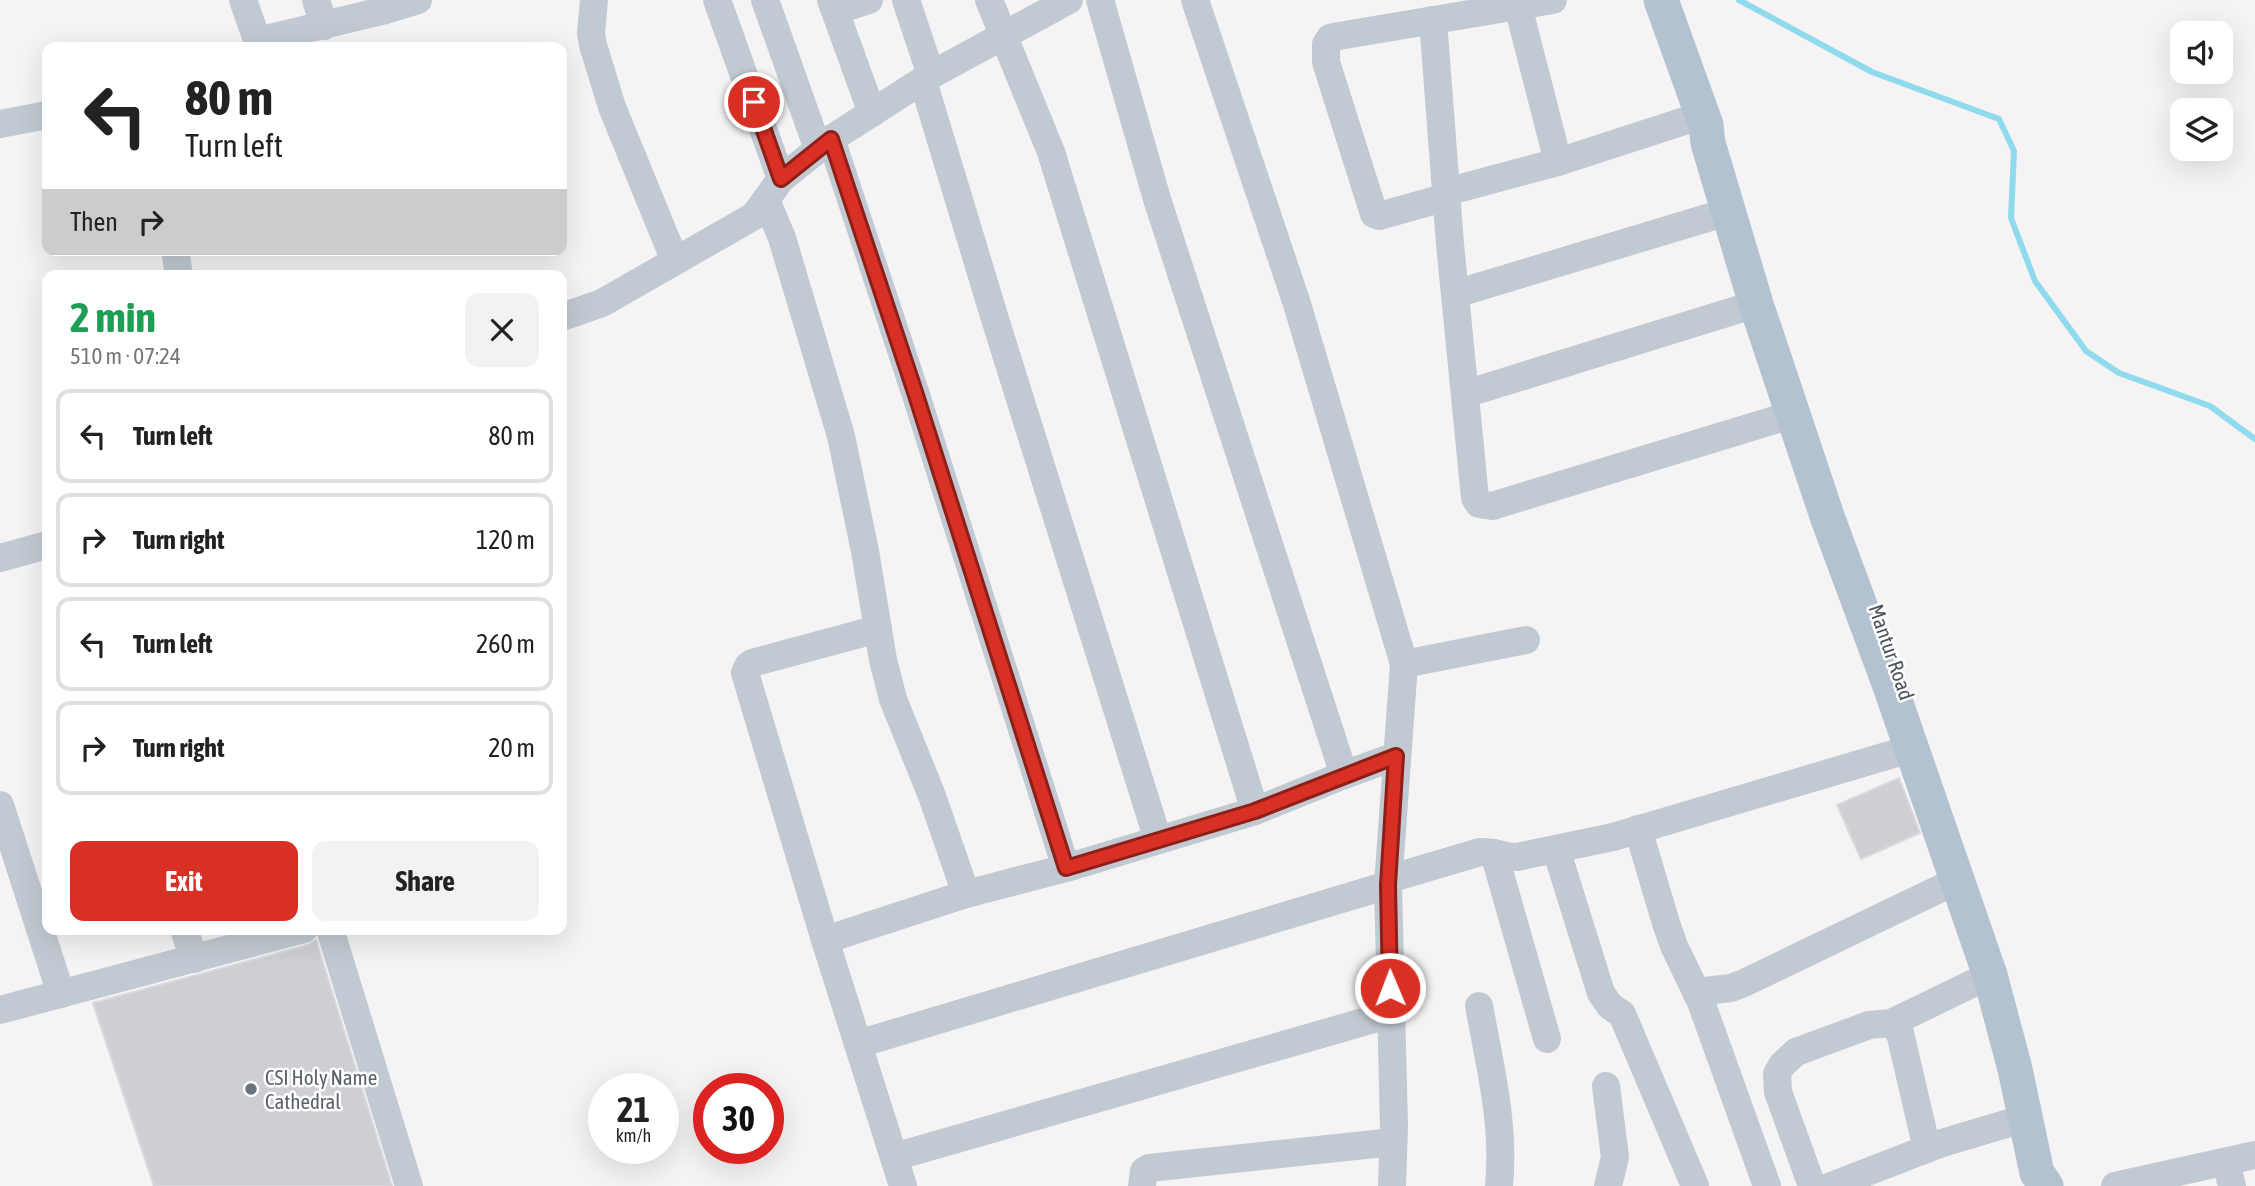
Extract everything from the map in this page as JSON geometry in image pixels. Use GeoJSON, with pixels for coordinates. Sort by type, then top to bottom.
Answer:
{"type":"FeatureCollection","features":[{"type":"Feature","properties":{"kind":"main road","name":"Mantur Road"},"geometry":{"type":"LineString","coordinates":[[1661,0],[1704,120],[1727,212],[1828,519],[1886,674],[1990,975],[2037,1173],[2047,1186]]}},
{"type":"Feature","properties":{"kind":"main road","name":"Mantur Road"},"geometry":{"type":"LineString","coordinates":[[1704,120],[1718,139],[1845,517],[2002,965],[2019,1018],[2043,1112],[2054,1168],[2047,1186]]}},
{"type":"Feature","properties":{"kind":"street"},"geometry":{"type":"LineString","coordinates":[[243,0],[252,27],[247,42]]}},
{"type":"Feature","properties":{"kind":"street"},"geometry":{"type":"LineString","coordinates":[[254,42],[268,40],[320,13],[418,0]]}},
{"type":"Feature","properties":{"kind":"street"},"geometry":{"type":"LineString","coordinates":[[594,0],[591,33],[593,45],[612,107],[675,261]]}},
{"type":"Feature","properties":{"kind":"street"},"geometry":{"type":"LineString","coordinates":[[717,0],[774,190],[782,238],[841,436],[865,551],[883,660],[893,699],[932,796],[966,894]]}},
{"type":"Feature","properties":{"kind":"street"},"geometry":{"type":"LineString","coordinates":[[765,0],[825,144],[915,392],[1066,868]]}},
{"type":"Feature","properties":{"kind":"street"},"geometry":{"type":"LineString","coordinates":[[869,0],[833,6],[872,113]]}},
{"type":"Feature","properties":{"kind":"street"},"geometry":{"type":"LineString","coordinates":[[906,0],[995,319],[1158,840]]}},
{"type":"Feature","properties":{"kind":"street"},"geometry":{"type":"LineString","coordinates":[[989,0],[1051,152],[1255,811]]}},
{"type":"Feature","properties":{"kind":"street"},"geometry":{"type":"LineString","coordinates":[[567,315],[603,303],[754,216],[774,190],[825,144],[927,78],[1069,0]]}},
{"type":"Feature","properties":{"kind":"street"},"geometry":{"type":"LineString","coordinates":[[1100,0],[1157,199],[1344,775]]}},
{"type":"Feature","properties":{"kind":"street"},"geometry":{"type":"LineString","coordinates":[[1195,0],[1297,304],[1404,664],[1389,882],[1392,1186]]}},
{"type":"Feature","properties":{"kind":"street"},"geometry":{"type":"LineString","coordinates":[[1553,0],[1330,38],[1326,44],[1326,62],[1374,214],[1380,216],[1704,120]]}},
{"type":"Feature","properties":{"kind":"street"},"geometry":{"type":"LineString","coordinates":[[1518,6],[1558,162]]}},
{"type":"Feature","properties":{"kind":"street"},"geometry":{"type":"LineString","coordinates":[[1433,20],[1455,294],[1475,498],[1479,504],[1486,506],[1794,414]]}},
{"type":"Feature","properties":{"kind":"street"},"geometry":{"type":"LineString","coordinates":[[0,124],[42,116]]}},
{"type":"Feature","properties":{"kind":"street"},"geometry":{"type":"LineString","coordinates":[[1455,294],[1727,212]]}},
{"type":"Feature","properties":{"kind":"street"},"geometry":{"type":"LineString","coordinates":[[1465,394],[1756,304]]}},
{"type":"Feature","properties":{"kind":"street"},"geometry":{"type":"LineString","coordinates":[[0,558],[42,546]]}},
{"type":"Feature","properties":{"kind":"street"},"geometry":{"type":"LineString","coordinates":[[878,629],[752,663],[745,673],[902,1186]]}},
{"type":"Feature","properties":{"kind":"street"},"geometry":{"type":"LineString","coordinates":[[1404,664],[1526,640]]}},
{"type":"Feature","properties":{"kind":"street"},"geometry":{"type":"LineString","coordinates":[[858,1044],[1480,852],[1517,857],[1556,849],[1638,829],[1910,748]]}},
{"type":"Feature","properties":{"kind":"street"},"geometry":{"type":"LineString","coordinates":[[825,940],[966,894],[1066,868],[1255,811],[1396,756]]}},
{"type":"Feature","properties":{"kind":"street"},"geometry":{"type":"LineString","coordinates":[[0,805],[61,994]]}},
{"type":"Feature","properties":{"kind":"street"},"geometry":{"type":"LineString","coordinates":[[1638,829],[1674,946],[1696,992],[1767,1186]]}},
{"type":"Feature","properties":{"kind":"street"},"geometry":{"type":"LineString","coordinates":[[1556,849],[1601,993],[1610,1006],[1622,1014],[1695,1186]]}},
{"type":"Feature","properties":{"kind":"street"},"geometry":{"type":"LineString","coordinates":[[1494,853],[1547,1039]]}},
{"type":"Feature","properties":{"kind":"street"},"geometry":{"type":"LineString","coordinates":[[1696,992],[1731,988],[1744,983],[1958,880]]}},
{"type":"Feature","properties":{"kind":"street"},"geometry":{"type":"LineString","coordinates":[[186,935],[194,959]]}},
{"type":"Feature","properties":{"kind":"street"},"geometry":{"type":"LineString","coordinates":[[0,1010],[282,935]]}},
{"type":"Feature","properties":{"kind":"street"},"geometry":{"type":"LineString","coordinates":[[332,935],[409,1186]]}},
{"type":"Feature","properties":{"kind":"street"},"geometry":{"type":"LineString","coordinates":[[1812,1186],[1778,1092],[1777,1074],[1782,1065],[1796,1052],[1869,1025],[1891,1023],[1990,975]]}},
{"type":"Feature","properties":{"kind":"street"},"geometry":{"type":"LineString","coordinates":[[1479,1006],[1495,1089],[1502,1158],[1499,1186]]}},
{"type":"Feature","properties":{"kind":"street"},"geometry":{"type":"LineString","coordinates":[[894,1157],[1391,1014]]}},
{"type":"Feature","properties":{"kind":"street"},"geometry":{"type":"LineString","coordinates":[[1891,1023],[1900,1034],[1927,1149]]}},
{"type":"Feature","properties":{"kind":"street"},"geometry":{"type":"LineString","coordinates":[[1606,1086],[1615,1157],[1608,1186]]}},
{"type":"Feature","properties":{"kind":"street"},"geometry":{"type":"LineString","coordinates":[[1831,1186],[1927,1149],[2026,1118]]}},
{"type":"Feature","properties":{"kind":"street"},"geometry":{"type":"LineString","coordinates":[[1142,1186],[1144,1171],[1149,1168],[1393,1142]]}},
{"type":"Feature","properties":{"kind":"street"},"geometry":{"type":"LineString","coordinates":[[2115,1186],[2255,1155]]}},
{"type":"Feature","properties":{"kind":"street"},"geometry":{"type":"LineString","coordinates":[[2187,1186],[2239,1179]]}},
{"type":"Feature","properties":{"kind":"building"},"geometry":{"type":"Polygon","coordinates":[[[1899,778],[1920,833],[1861,859],[1837,805],[1899,778]]]}},
{"type":"Feature","properties":{"kind":"building","name":"CSI Holy Name Cathedral"},"geometry":{"type":"Polygon","coordinates":[[[316,940],[392,1186],[154,1186],[93,1003],[308,945],[316,940]]]}},
{"type":"Feature","properties":{"kind":"waterway"},"geometry":{"type":"LineString","coordinates":[[1739,0],[1872,72],[1999,119],[2014,151],[2011,218],[2035,281],[2086,351],[2119,373],[2210,406],[2255,439]]}},
{"type":"Feature","properties":{"kind":"place","name":"CSI Holy Name Cathedral"},"geometry":{"type":"Point","coordinates":[251,1089]}},
{"type":"Feature","properties":{"kind":"route"},"geometry":{"type":"LineString","coordinates":[[754,102],[781,179],[831,139],[915,392],[1066,868],[1255,811],[1396,756],[1388,885],[1390,988]]}}]}
